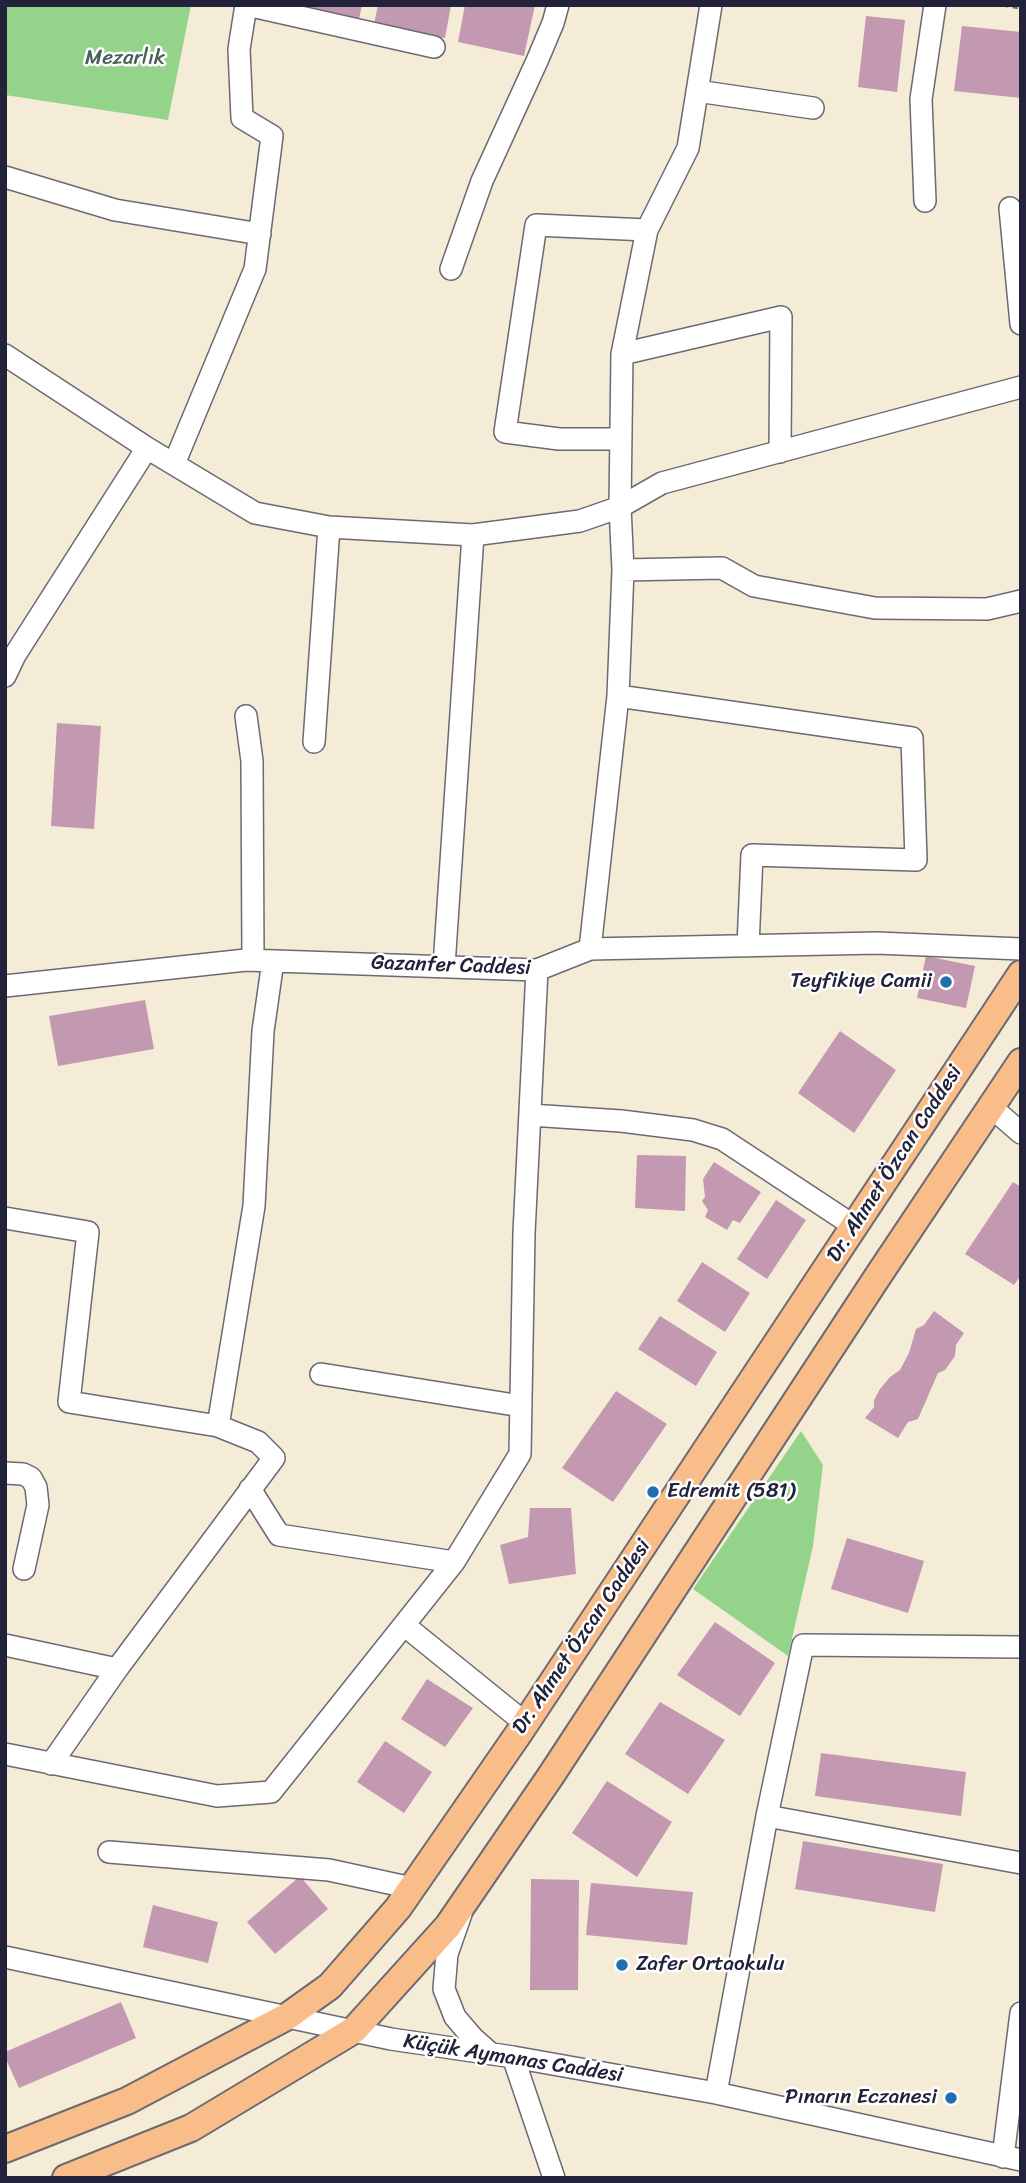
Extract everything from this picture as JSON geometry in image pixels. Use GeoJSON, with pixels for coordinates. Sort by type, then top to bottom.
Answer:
{"type":"FeatureCollection","features":[{"type":"Feature","properties":{"kind":"main road","name":"Dr. Ahmet Özcan Caddesi"},"geometry":{"type":"LineString","coordinates":[[5,2149],[127,2101],[288,2017],[330,1986],[398,1908],[525,1723],[1021,974]]}},
{"type":"Feature","properties":{"kind":"main road"},"geometry":{"type":"LineString","coordinates":[[66,2178],[191,2128],[354,2029],[448,1926],[552,1774],[1021,1062]]}},
{"type":"Feature","properties":{"kind":"street"},"geometry":{"type":"LineString","coordinates":[[174,464],[255,269],[272,136],[242,118],[239,49],[246,5],[434,47]]}},
{"type":"Feature","properties":{"kind":"street"},"geometry":{"type":"LineString","coordinates":[[451,269],[482,181],[537,61],[558,5]]}},
{"type":"Feature","properties":{"kind":"street"},"geometry":{"type":"LineString","coordinates":[[590,949],[618,696],[623,570],[620,507],[622,354],[647,229],[688,148],[711,5]]}},
{"type":"Feature","properties":{"kind":"street"},"geometry":{"type":"LineString","coordinates":[[925,201],[921,99],[935,5]]}},
{"type":"Feature","properties":{"kind":"street"},"geometry":{"type":"LineString","coordinates":[[697,91],[813,108]]}},
{"type":"Feature","properties":{"kind":"street"},"geometry":{"type":"LineString","coordinates":[[5,177],[115,210],[260,234]]}},
{"type":"Feature","properties":{"kind":"street"},"geometry":{"type":"LineString","coordinates":[[1010,208],[1021,324]]}},
{"type":"Feature","properties":{"kind":"street"},"geometry":{"type":"LineString","coordinates":[[621,439],[559,439],[505,432],[536,225],[647,229]]}},
{"type":"Feature","properties":{"kind":"street"},"geometry":{"type":"LineString","coordinates":[[622,354],[781,317],[780,452]]}},
{"type":"Feature","properties":{"kind":"street"},"geometry":{"type":"LineString","coordinates":[[5,355],[147,448],[255,513],[329,527],[473,535],[580,521],[620,507],[662,483],[1021,387]]}},
{"type":"Feature","properties":{"kind":"street"},"geometry":{"type":"LineString","coordinates":[[5,676],[10,652],[147,448]]}},
{"type":"Feature","properties":{"kind":"street"},"geometry":{"type":"LineString","coordinates":[[314,742],[329,527]]}},
{"type":"Feature","properties":{"kind":"street"},"geometry":{"type":"LineString","coordinates":[[444,966],[473,535]]}},
{"type":"Feature","properties":{"kind":"street"},"geometry":{"type":"LineString","coordinates":[[623,570],[722,568],[754,586],[875,608],[987,609],[1021,601]]}},
{"type":"Feature","properties":{"kind":"street"},"geometry":{"type":"LineString","coordinates":[[618,696],[912,738],[916,860],[752,855],[748,946]]}},
{"type":"Feature","properties":{"kind":"street"},"geometry":{"type":"LineString","coordinates":[[219,1426],[254,1206],[263,1031],[263,960],[252,761],[246,716]]}},
{"type":"Feature","properties":{"kind":"street","name":"Gazanfer Caddesi"},"geometry":{"type":"LineString","coordinates":[[5,986],[263,960],[537,970],[590,949],[877,943],[1021,949]]}},
{"type":"Feature","properties":{"kind":"street"},"geometry":{"type":"LineString","coordinates":[[5,1754],[217,1796],[271,1792],[454,1562],[520,1454],[537,970]]}},
{"type":"Feature","properties":{"kind":"street"},"geometry":{"type":"LineString","coordinates":[[991,1107],[1021,1133]]}},
{"type":"Feature","properties":{"kind":"street"},"geometry":{"type":"LineString","coordinates":[[530,1115],[621,1121],[694,1130],[722,1139],[854,1226]]}},
{"type":"Feature","properties":{"kind":"street"},"geometry":{"type":"LineString","coordinates":[[5,1217],[88,1232],[69,1402],[219,1426],[258,1442],[274,1458],[117,1669],[51,1764]]}},
{"type":"Feature","properties":{"kind":"street"},"geometry":{"type":"LineString","coordinates":[[321,1374],[520,1406]]}},
{"type":"Feature","properties":{"kind":"street"},"geometry":{"type":"LineString","coordinates":[[5,1473],[31,1478],[36,1487],[38,1505],[24,1569]]}},
{"type":"Feature","properties":{"kind":"street"},"geometry":{"type":"LineString","coordinates":[[250,1489],[279,1535],[454,1562]]}},
{"type":"Feature","properties":{"kind":"street"},"geometry":{"type":"LineString","coordinates":[[404,1625],[525,1723]]}},
{"type":"Feature","properties":{"kind":"street"},"geometry":{"type":"LineString","coordinates":[[5,1645],[117,1669]]}},
{"type":"Feature","properties":{"kind":"street"},"geometry":{"type":"LineString","coordinates":[[716,2093],[767,1816],[803,1645],[1021,1647]]}},
{"type":"Feature","properties":{"kind":"street"},"geometry":{"type":"LineString","coordinates":[[767,1816],[1021,1863]]}},
{"type":"Feature","properties":{"kind":"street"},"geometry":{"type":"LineString","coordinates":[[109,1852],[329,1870],[412,1888]]}},
{"type":"Feature","properties":{"kind":"street"},"geometry":{"type":"LineString","coordinates":[[465,1902],[447,1954],[444,1989],[455,2017],[491,2054]]}},
{"type":"Feature","properties":{"kind":"street","name":"Küçük Aymanas Caddesi"},"geometry":{"type":"LineString","coordinates":[[5,1957],[391,2039],[513,2057],[716,2093],[1012,2159]]}},
{"type":"Feature","properties":{"kind":"street"},"geometry":{"type":"LineString","coordinates":[[1012,2159],[1021,2012]]}},
{"type":"Feature","properties":{"kind":"street"},"geometry":{"type":"LineString","coordinates":[[513,2057],[554,2178]]}},
{"type":"Feature","properties":{"kind":"path"},"geometry":{"type":"LineString","coordinates":[[1003,5],[1021,8]]}},
{"type":"Feature","properties":{"kind":"green space","name":"Mezarlık"},"geometry":{"type":"Polygon","coordinates":[[[5,5],[191,5],[168,120],[5,95],[5,5]]]}},
{"type":"Feature","properties":{"kind":"green space"},"geometry":{"type":"Polygon","coordinates":[[[801,1431],[823,1465],[813,1546],[788,1656],[693,1589],[801,1431]]]}},
{"type":"Feature","properties":{"kind":"building"},"geometry":{"type":"Polygon","coordinates":[[[302,5],[362,5],[359,19],[302,5]]]}},
{"type":"Feature","properties":{"kind":"building"},"geometry":{"type":"Polygon","coordinates":[[[378,5],[451,5],[445,38],[374,24],[378,5]]]}},
{"type":"Feature","properties":{"kind":"building"},"geometry":{"type":"Polygon","coordinates":[[[465,5],[535,5],[524,56],[458,42],[465,5]]]}},
{"type":"Feature","properties":{"kind":"building"},"geometry":{"type":"Polygon","coordinates":[[[866,16],[905,20],[897,92],[858,87],[866,16]]]}},
{"type":"Feature","properties":{"kind":"building"},"geometry":{"type":"Polygon","coordinates":[[[962,26],[1021,32],[1021,98],[954,91],[962,26]]]}},
{"type":"Feature","properties":{"kind":"building"},"geometry":{"type":"Polygon","coordinates":[[[57,723],[101,726],[94,829],[51,826],[57,723]]]}},
{"type":"Feature","properties":{"kind":"building","name":"Teyfikiye Camii"},"geometry":{"type":"Polygon","coordinates":[[[926,956],[975,966],[966,1008],[917,998],[926,956]]]}},
{"type":"Feature","properties":{"kind":"building"},"geometry":{"type":"Polygon","coordinates":[[[145,1000],[154,1049],[58,1066],[49,1016],[145,1000]]]}},
{"type":"Feature","properties":{"kind":"building"},"geometry":{"type":"Polygon","coordinates":[[[840,1031],[896,1070],[854,1133],[798,1093],[840,1031]]]}},
{"type":"Feature","properties":{"kind":"building"},"geometry":{"type":"Polygon","coordinates":[[[637,1155],[686,1156],[685,1211],[635,1208],[637,1155]]]}},
{"type":"Feature","properties":{"kind":"building"},"geometry":{"type":"Polygon","coordinates":[[[714,1162],[761,1192],[740,1223],[733,1220],[727,1230],[705,1217],[708,1210],[702,1201],[705,1197],[703,1179],[714,1162]]]}},
{"type":"Feature","properties":{"kind":"building"},"geometry":{"type":"Polygon","coordinates":[[[1013,1182],[1021,1187],[1021,1275],[1014,1285],[965,1254],[1013,1182]]]}},
{"type":"Feature","properties":{"kind":"building"},"geometry":{"type":"Polygon","coordinates":[[[776,1200],[806,1220],[767,1279],[737,1259],[776,1200]]]}},
{"type":"Feature","properties":{"kind":"building"},"geometry":{"type":"Polygon","coordinates":[[[702,1262],[750,1293],[725,1332],[677,1301],[702,1262]]]}},
{"type":"Feature","properties":{"kind":"building"},"geometry":{"type":"Polygon","coordinates":[[[934,1311],[964,1333],[956,1345],[955,1356],[945,1370],[938,1373],[918,1419],[908,1422],[898,1438],[865,1418],[874,1407],[874,1400],[880,1389],[900,1370],[909,1353],[916,1329],[924,1325],[934,1311]]]}},
{"type":"Feature","properties":{"kind":"building"},"geometry":{"type":"Polygon","coordinates":[[[660,1316],[717,1352],[696,1386],[638,1349],[660,1316]]]}},
{"type":"Feature","properties":{"kind":"building"},"geometry":{"type":"Polygon","coordinates":[[[616,1391],[667,1424],[613,1502],[562,1468],[616,1391]]]}},
{"type":"Feature","properties":{"kind":"building"},"geometry":{"type":"Polygon","coordinates":[[[530,1508],[571,1508],[576,1574],[509,1584],[500,1545],[528,1537],[530,1508]]]}},
{"type":"Feature","properties":{"kind":"building"},"geometry":{"type":"Polygon","coordinates":[[[847,1538],[924,1561],[908,1613],[831,1589],[847,1538]]]}},
{"type":"Feature","properties":{"kind":"building"},"geometry":{"type":"Polygon","coordinates":[[[715,1622],[775,1663],[740,1716],[677,1675],[715,1622]]]}},
{"type":"Feature","properties":{"kind":"building"},"geometry":{"type":"Polygon","coordinates":[[[427,1679],[473,1708],[445,1747],[401,1719],[427,1679]]]}},
{"type":"Feature","properties":{"kind":"building"},"geometry":{"type":"Polygon","coordinates":[[[660,1702],[725,1740],[688,1794],[625,1754],[660,1702]]]}},
{"type":"Feature","properties":{"kind":"building"},"geometry":{"type":"Polygon","coordinates":[[[385,1741],[432,1772],[404,1813],[357,1782],[385,1741]]]}},
{"type":"Feature","properties":{"kind":"building"},"geometry":{"type":"Polygon","coordinates":[[[821,1753],[966,1772],[961,1816],[815,1796],[821,1753]]]}},
{"type":"Feature","properties":{"kind":"building"},"geometry":{"type":"Polygon","coordinates":[[[607,1781],[672,1822],[637,1877],[572,1833],[607,1781]]]}},
{"type":"Feature","properties":{"kind":"building"},"geometry":{"type":"Polygon","coordinates":[[[803,1841],[943,1864],[935,1912],[795,1889],[803,1841]]]}},
{"type":"Feature","properties":{"kind":"building"},"geometry":{"type":"Polygon","coordinates":[[[300,1876],[328,1909],[275,1954],[247,1922],[300,1876]]]}},
{"type":"Feature","properties":{"kind":"building"},"geometry":{"type":"Polygon","coordinates":[[[531,1879],[579,1880],[578,1990],[530,1990],[531,1879]]]}},
{"type":"Feature","properties":{"kind":"building"},"geometry":{"type":"Polygon","coordinates":[[[591,1883],[693,1892],[687,1945],[586,1935],[591,1883]]]}},
{"type":"Feature","properties":{"kind":"building"},"geometry":{"type":"Polygon","coordinates":[[[153,1905],[218,1922],[208,1963],[143,1947],[153,1905]]]}},
{"type":"Feature","properties":{"kind":"building"},"geometry":{"type":"Polygon","coordinates":[[[121,2002],[136,2038],[19,2088],[5,2052],[121,2002]]]}},
{"type":"Feature","properties":{"kind":"place","name":"Teyfikiye Camii"},"geometry":{"type":"Point","coordinates":[946,982]}},
{"type":"Feature","properties":{"kind":"place","name":"Edremit (581)"},"geometry":{"type":"Point","coordinates":[653,1492]}},
{"type":"Feature","properties":{"kind":"place","name":"Zafer Ortaokulu"},"geometry":{"type":"Point","coordinates":[622,1965]}},
{"type":"Feature","properties":{"kind":"place","name":"Pınarın Eczanesi"},"geometry":{"type":"Point","coordinates":[951,2098]}}]}
